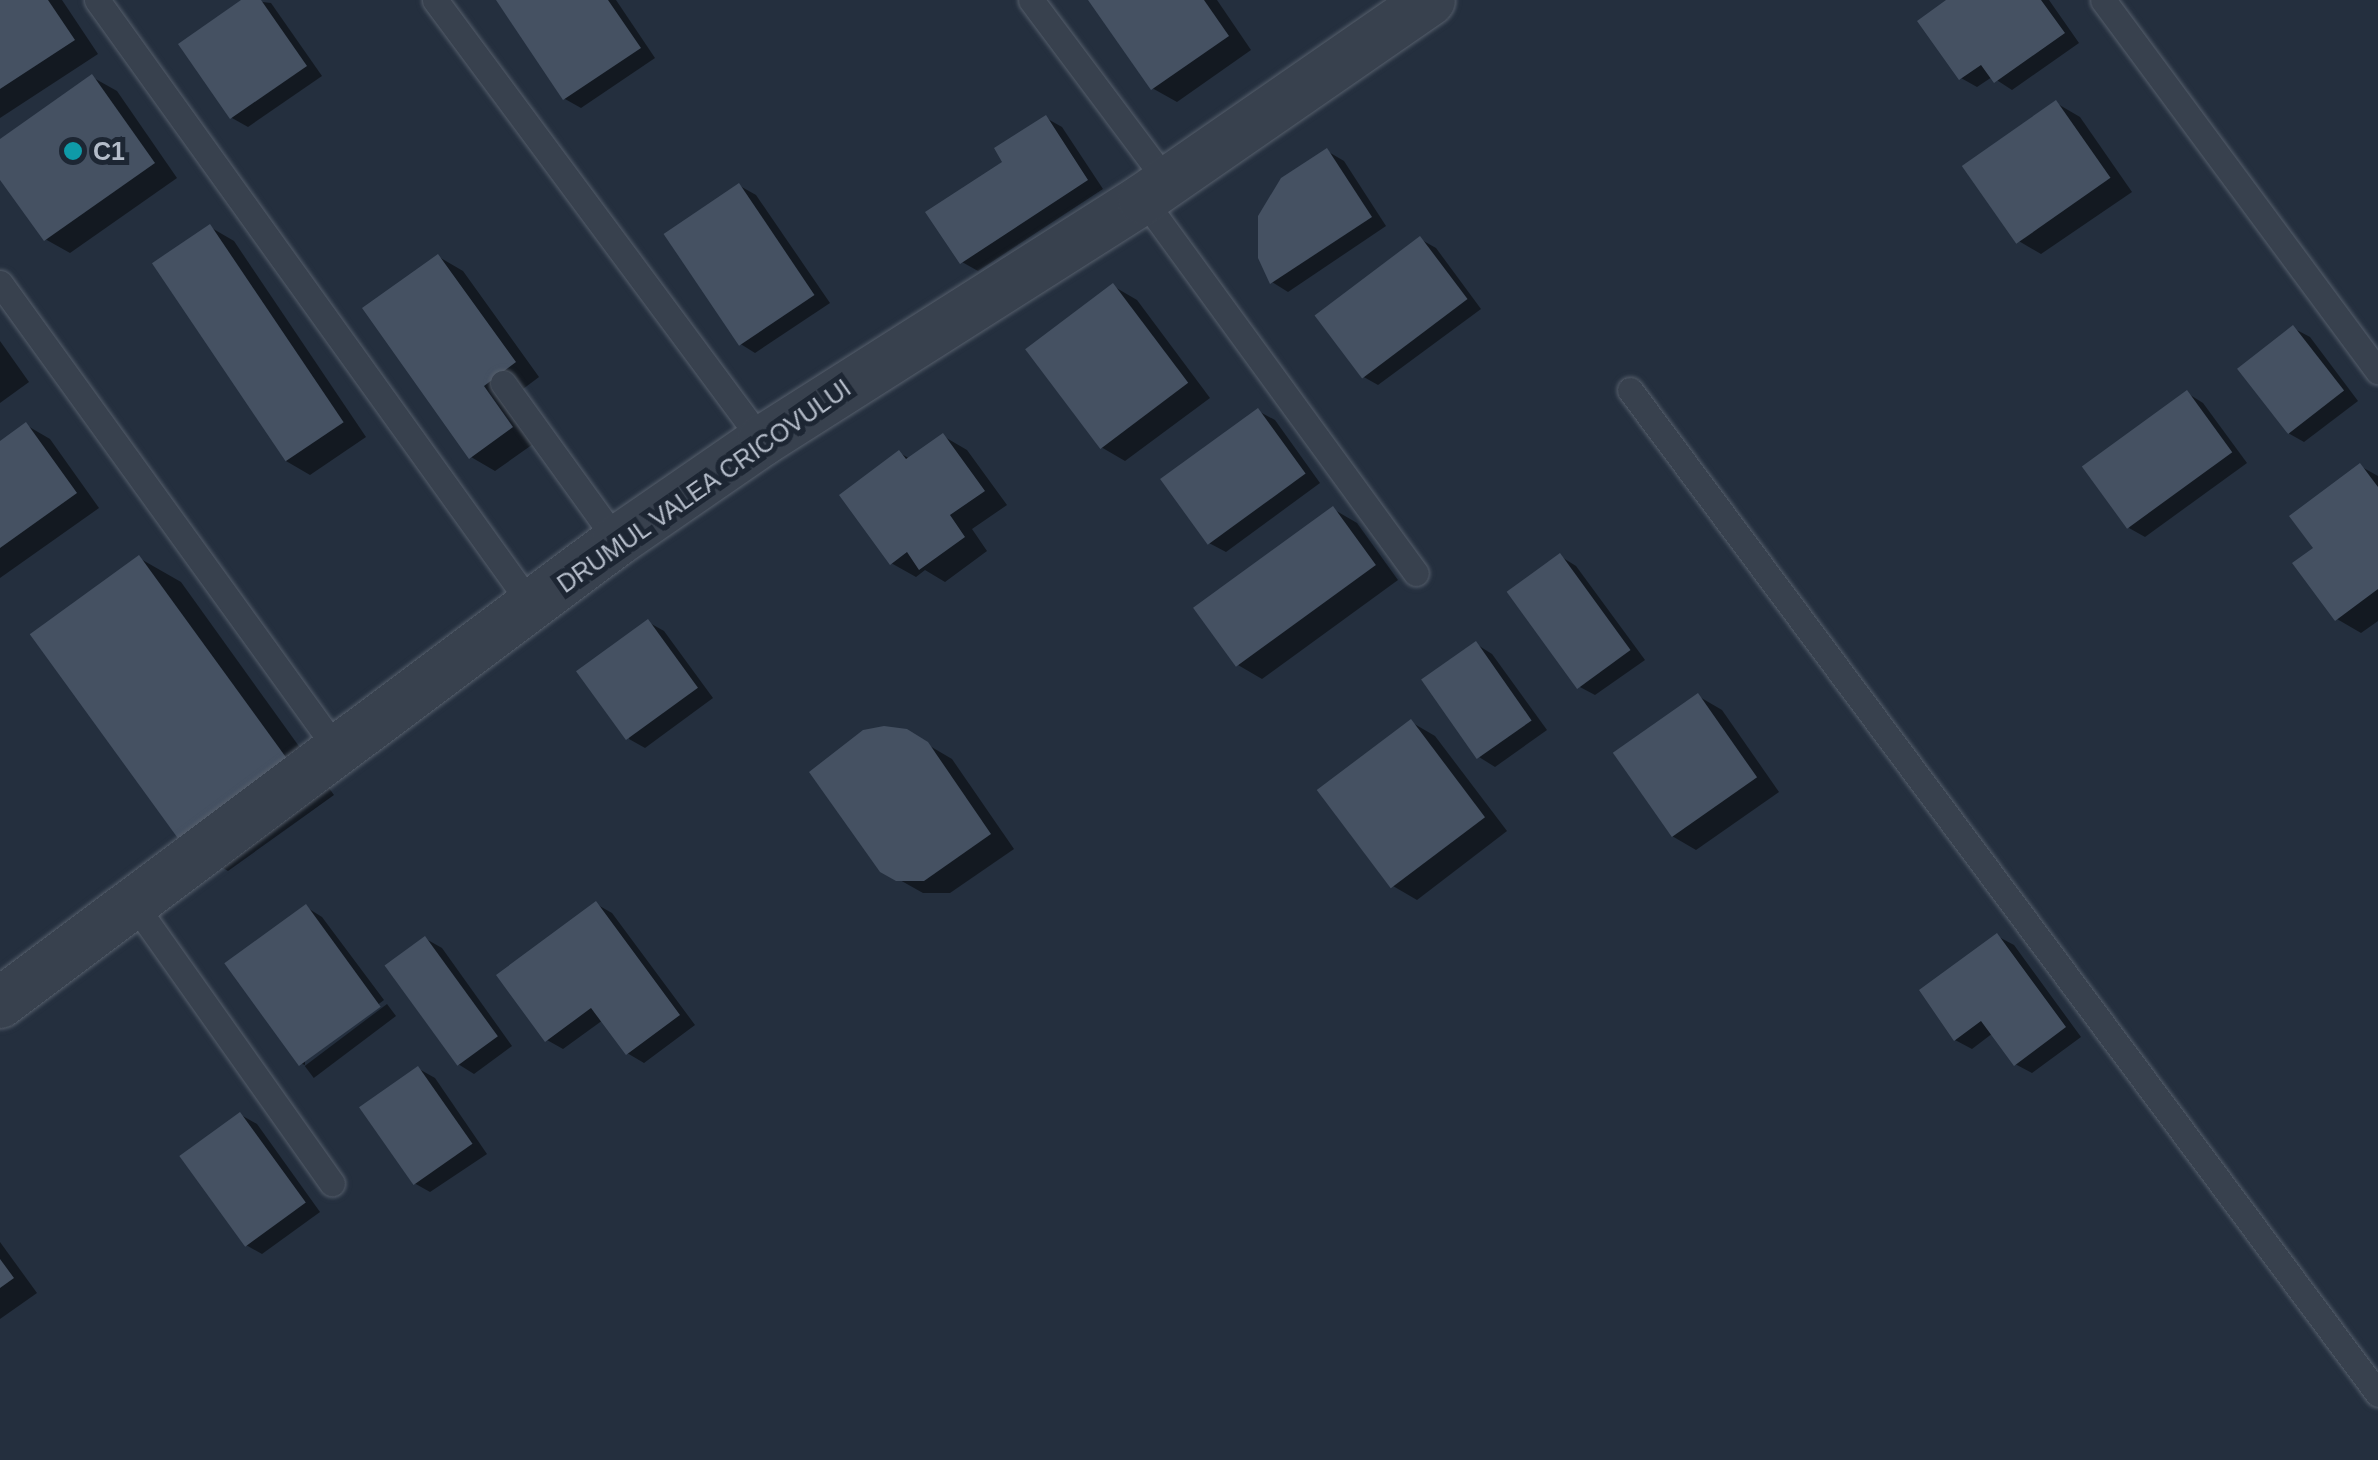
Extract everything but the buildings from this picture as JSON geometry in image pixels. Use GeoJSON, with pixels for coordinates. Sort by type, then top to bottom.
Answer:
{"type":"FeatureCollection","features":[{"type":"Feature","properties":{"kind":"street","name":"DRUMUL VALEA CRICOVULUI"},"geometry":{"type":"LineString","coordinates":[[0,1003],[618,541],[762,441],[1155,190],[1430,0]]}},
{"type":"Feature","properties":{"kind":"lane"},"geometry":{"type":"LineString","coordinates":[[97,0],[532,606]]}},
{"type":"Feature","properties":{"kind":"lane"},"geometry":{"type":"LineString","coordinates":[[435,0],[762,441]]}},
{"type":"Feature","properties":{"kind":"lane"},"geometry":{"type":"LineString","coordinates":[[1032,0],[1155,190],[1416,573]]}},
{"type":"Feature","properties":{"kind":"lane"},"geometry":{"type":"LineString","coordinates":[[2104,0],[2378,370]]}},
{"type":"Feature","properties":{"kind":"lane"},"geometry":{"type":"LineString","coordinates":[[0,283],[338,750]]}},
{"type":"Feature","properties":{"kind":"lane"},"geometry":{"type":"LineString","coordinates":[[503,383],[618,541]]}},
{"type":"Feature","properties":{"kind":"lane"},"geometry":{"type":"LineString","coordinates":[[1630,390],[2378,1394]]}},
{"type":"Feature","properties":{"kind":"lane"},"geometry":{"type":"LineString","coordinates":[[132,901],[332,1183]]}},
{"type":"Feature","properties":{"kind":"place","name":"C1"},"geometry":{"type":"Point","coordinates":[73,151]}}]}
